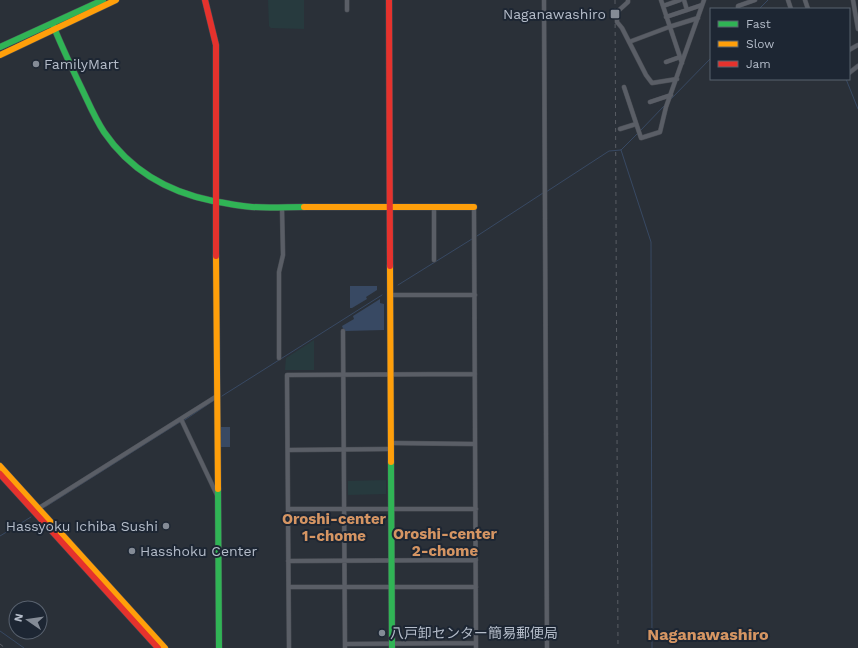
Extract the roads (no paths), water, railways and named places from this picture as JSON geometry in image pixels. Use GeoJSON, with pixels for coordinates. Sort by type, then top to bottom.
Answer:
{"type":"FeatureCollection","features":[{"type":"Feature","properties":{"kind":"main road"},"geometry":{"type":"LineString","coordinates":[[0,55],[104,0]]}},
{"type":"Feature","properties":{"kind":"main road"},"geometry":{"type":"LineString","coordinates":[[0,47],[53,27],[116,0]]}},
{"type":"Feature","properties":{"kind":"main road"},"geometry":{"type":"LineString","coordinates":[[205,0],[216,40],[219,648]]}},
{"type":"Feature","properties":{"kind":"main road"},"geometry":{"type":"LineString","coordinates":[[389,0],[392,646]]}},
{"type":"Feature","properties":{"kind":"main road"},"geometry":{"type":"LineString","coordinates":[[53,27],[95,116],[104,131],[124,156],[150,177],[167,187],[216,202],[251,207],[474,207]]}},
{"type":"Feature","properties":{"kind":"main road"},"geometry":{"type":"LineString","coordinates":[[0,466],[165,648]]}},
{"type":"Feature","properties":{"kind":"main road"},"geometry":{"type":"LineString","coordinates":[[0,474],[158,648]]}},
{"type":"Feature","properties":{"kind":"street"},"geometry":{"type":"LineString","coordinates":[[347,0],[347,10]]}},
{"type":"Feature","properties":{"kind":"street"},"geometry":{"type":"LineString","coordinates":[[544,0],[547,648]]}},
{"type":"Feature","properties":{"kind":"street"},"geometry":{"type":"LineString","coordinates":[[628,0],[628,2],[617,12],[616,20],[646,75],[652,83],[677,79]]}},
{"type":"Feature","properties":{"kind":"street"},"geometry":{"type":"LineString","coordinates":[[661,0],[682,64]]}},
{"type":"Feature","properties":{"kind":"street"},"geometry":{"type":"LineString","coordinates":[[663,6],[680,0]]}},
{"type":"Feature","properties":{"kind":"street"},"geometry":{"type":"LineString","coordinates":[[684,0],[687,10]]}},
{"type":"Feature","properties":{"kind":"street"},"geometry":{"type":"LineString","coordinates":[[738,8],[738,6],[755,0]]}},
{"type":"Feature","properties":{"kind":"street"},"geometry":{"type":"LineString","coordinates":[[853,0],[858,29]]}},
{"type":"Feature","properties":{"kind":"street"},"geometry":{"type":"LineString","coordinates":[[666,17],[687,10],[703,2]]}},
{"type":"Feature","properties":{"kind":"street"},"geometry":{"type":"LineString","coordinates":[[624,87],[641,138],[660,132],[666,107],[703,2]]}},
{"type":"Feature","properties":{"kind":"street"},"geometry":{"type":"LineString","coordinates":[[629,42],[698,18]]}},
{"type":"Feature","properties":{"kind":"street"},"geometry":{"type":"LineString","coordinates":[[666,62],[680,57]]}},
{"type":"Feature","properties":{"kind":"street"},"geometry":{"type":"LineString","coordinates":[[650,102],[671,95]]}},
{"type":"Feature","properties":{"kind":"street"},"geometry":{"type":"LineString","coordinates":[[620,129],[636,124]]}},
{"type":"Feature","properties":{"kind":"street"},"geometry":{"type":"LineString","coordinates":[[434,207],[434,260]]}},
{"type":"Feature","properties":{"kind":"street"},"geometry":{"type":"LineString","coordinates":[[343,331],[345,646],[476,646],[474,207]]}},
{"type":"Feature","properties":{"kind":"street"},"geometry":{"type":"LineString","coordinates":[[279,358],[279,272],[283,255],[282,208]]}},
{"type":"Feature","properties":{"kind":"street"},"geometry":{"type":"LineString","coordinates":[[391,295],[475,295]]}},
{"type":"Feature","properties":{"kind":"street"},"geometry":{"type":"LineString","coordinates":[[289,648],[287,375],[475,374]]}},
{"type":"Feature","properties":{"kind":"street"},"geometry":{"type":"LineString","coordinates":[[39,508],[217,396]]}},
{"type":"Feature","properties":{"kind":"street"},"geometry":{"type":"LineString","coordinates":[[181,419],[218,497]]}},
{"type":"Feature","properties":{"kind":"street"},"geometry":{"type":"LineString","coordinates":[[288,450],[475,444]]}},
{"type":"Feature","properties":{"kind":"street"},"geometry":{"type":"LineString","coordinates":[[288,509],[476,509]]}},
{"type":"Feature","properties":{"kind":"street"},"geometry":{"type":"LineString","coordinates":[[288,561],[476,560]]}},
{"type":"Feature","properties":{"kind":"street"},"geometry":{"type":"LineString","coordinates":[[288,587],[476,587]]}},
{"type":"Feature","properties":{"kind":"water"},"geometry":{"type":"Polygon","coordinates":[[[350,286],[377,286],[377,290],[366,297],[367,299],[350,308],[350,286]]]}},
{"type":"Feature","properties":{"kind":"water"},"geometry":{"type":"Polygon","coordinates":[[[380,299],[380,303],[384,304],[384,330],[344,331],[342,326],[354,319],[353,316],[380,299]]]}},
{"type":"Feature","properties":{"kind":"water"},"geometry":{"type":"Polygon","coordinates":[[[221,427],[230,427],[230,447],[221,447],[221,427]]]}},
{"type":"Feature","properties":{"kind":"waterway"},"geometry":{"type":"LineString","coordinates":[[760,8],[768,0]]}},
{"type":"Feature","properties":{"kind":"waterway"},"geometry":{"type":"LineString","coordinates":[[671,99],[710,59]]}},
{"type":"Feature","properties":{"kind":"waterway"},"geometry":{"type":"LineString","coordinates":[[846,80],[858,109]]}},
{"type":"Feature","properties":{"kind":"waterway"},"geometry":{"type":"LineString","coordinates":[[640,131],[664,106]]}},
{"type":"Feature","properties":{"kind":"waterway"},"geometry":{"type":"LineString","coordinates":[[546,192],[609,151],[621,150],[638,133]]}},
{"type":"Feature","properties":{"kind":"waterway"},"geometry":{"type":"LineString","coordinates":[[621,150],[651,242],[652,648]]}},
{"type":"Feature","properties":{"kind":"waterway"},"geometry":{"type":"LineString","coordinates":[[477,236],[543,193]]}},
{"type":"Feature","properties":{"kind":"waterway"},"geometry":{"type":"LineString","coordinates":[[398,285],[472,239]]}},
{"type":"Feature","properties":{"kind":"waterway"},"geometry":{"type":"LineString","coordinates":[[222,396],[382,295]]}},
{"type":"Feature","properties":{"kind":"waterway"},"geometry":{"type":"LineString","coordinates":[[183,421],[213,401]]}},
{"type":"Feature","properties":{"kind":"waterway"},"geometry":{"type":"LineString","coordinates":[[45,507],[180,422]]}},
{"type":"Feature","properties":{"kind":"waterway"},"geometry":{"type":"LineString","coordinates":[[0,536],[31,517]]}},
{"type":"Feature","properties":{"kind":"waterway"},"geometry":{"type":"LineString","coordinates":[[0,631],[24,648]]}},
{"type":"Feature","properties":{"kind":"railway"},"geometry":{"type":"LineString","coordinates":[[615,0],[618,648]]}},
{"type":"Feature","properties":{"kind":"railway"},"geometry":{"type":"LineString","coordinates":[[0,644],[5,648]]}},
{"type":"Feature","properties":{"kind":"place","name":"Naganawashiro"},"geometry":{"type":"Point","coordinates":[615,14]}},
{"type":"Feature","properties":{"kind":"place","name":"FamilyMart"},"geometry":{"type":"Point","coordinates":[36,64]}},
{"type":"Feature","properties":{"kind":"place","name":"Hassyoku Ichiba Sushi"},"geometry":{"type":"Point","coordinates":[166,526]}},
{"type":"Feature","properties":{"kind":"place","name":"Hasshoku Center"},"geometry":{"type":"Point","coordinates":[132,551]}},
{"type":"Feature","properties":{"kind":"place","name":"八戸卸センター簡易郵便局"},"geometry":{"type":"Point","coordinates":[382,633]}},
{"type":"Feature","properties":{"kind":"district","name":"Oroshi-center 1-chome"},"geometry":{"type":"Point","coordinates":[334,528]}},
{"type":"Feature","properties":{"kind":"district","name":"Oroshi-center 2-chome"},"geometry":{"type":"Point","coordinates":[445,542]}},
{"type":"Feature","properties":{"kind":"district","name":"Naganawashiro"},"geometry":{"type":"Point","coordinates":[708,634]}}]}
